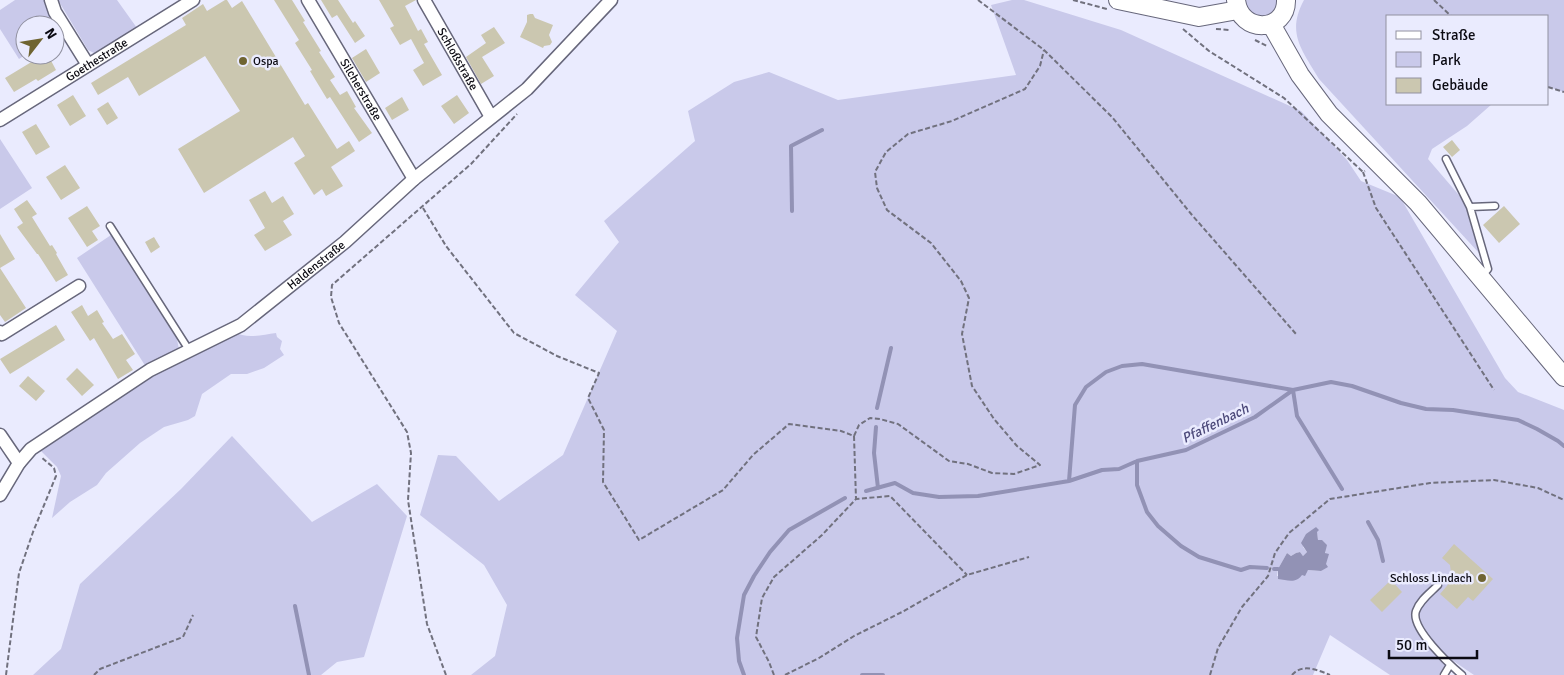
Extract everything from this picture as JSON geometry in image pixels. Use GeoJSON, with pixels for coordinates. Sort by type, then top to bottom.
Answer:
{"type":"FeatureCollection","features":[{"type":"Feature","properties":{"kind":"main road"},"geometry":{"type":"LineString","coordinates":[[1118,0],[1199,17],[1237,5],[1242,17],[1255,25],[1271,24],[1278,19],[1283,12],[1286,0]]}},
{"type":"Feature","properties":{"kind":"main road"},"geometry":{"type":"LineString","coordinates":[[1271,24],[1300,75],[1329,114],[1418,202],[1564,377]]}},
{"type":"Feature","properties":{"kind":"street"},"geometry":{"type":"LineString","coordinates":[[51,0],[55,12],[88,65]]}},
{"type":"Feature","properties":{"kind":"street","name":"Goethestraße"},"geometry":{"type":"LineString","coordinates":[[0,120],[193,0]]}},
{"type":"Feature","properties":{"kind":"street","name":"Silcherstraße"},"geometry":{"type":"LineString","coordinates":[[308,0],[414,179]]}},
{"type":"Feature","properties":{"kind":"street","name":"Schloßstraße"},"geometry":{"type":"LineString","coordinates":[[424,0],[491,117]]}},
{"type":"Feature","properties":{"kind":"street","name":"Haldenstraße"},"geometry":{"type":"LineString","coordinates":[[0,496],[19,463],[31,449],[150,370],[241,324],[345,242],[414,179],[527,89],[611,0]]}},
{"type":"Feature","properties":{"kind":"street"},"geometry":{"type":"LineString","coordinates":[[0,332],[2,334],[79,286]]}},
{"type":"Feature","properties":{"kind":"street"},"geometry":{"type":"LineString","coordinates":[[0,435],[19,463]]}},
{"type":"Feature","properties":{"kind":"lane"},"geometry":{"type":"LineString","coordinates":[[1446,159],[1470,207],[1488,269],[1480,278]]}},
{"type":"Feature","properties":{"kind":"lane"},"geometry":{"type":"LineString","coordinates":[[1470,207],[1495,206]]}},
{"type":"Feature","properties":{"kind":"lane"},"geometry":{"type":"LineString","coordinates":[[110,226],[189,350]]}},
{"type":"Feature","properties":{"kind":"lane"},"geometry":{"type":"LineString","coordinates":[[1438,585],[1423,599],[1415,612],[1415,618],[1424,635],[1450,665],[1462,675]]}},
{"type":"Feature","properties":{"kind":"lane"},"geometry":{"type":"LineString","coordinates":[[1444,675],[1450,665]]}},
{"type":"Feature","properties":{"kind":"path"},"geometry":{"type":"LineString","coordinates":[[978,0],[1044,50],[1112,117],[1192,215],[1296,334]]}},
{"type":"Feature","properties":{"kind":"path"},"geometry":{"type":"LineString","coordinates":[[1434,0],[1450,15]]}},
{"type":"Feature","properties":{"kind":"path"},"geometry":{"type":"LineString","coordinates":[[1166,11],[1183,30],[1210,51],[1284,98],[1362,172],[1376,208],[1494,390]]}},
{"type":"Feature","properties":{"kind":"path"},"geometry":{"type":"LineString","coordinates":[[856,499],[854,436],[858,426],[870,418],[898,424],[950,461],[968,464],[992,473],[1014,474],[1040,466],[1017,446],[994,420],[972,386],[962,334],[969,298],[960,281],[932,243],[887,210],[877,188],[875,172],[886,152],[908,134],[952,121],[1025,89],[1040,66],[1044,50]]}},
{"type":"Feature","properties":{"kind":"path"},"geometry":{"type":"LineString","coordinates":[[1549,87],[1564,92]]}},
{"type":"Feature","properties":{"kind":"path"},"geometry":{"type":"LineString","coordinates":[[446,675],[427,624],[408,500],[411,453],[407,432],[339,323],[331,297],[332,285],[472,164],[520,110]]}},
{"type":"Feature","properties":{"kind":"path"},"geometry":{"type":"LineString","coordinates":[[1362,172],[1382,167]]}},
{"type":"Feature","properties":{"kind":"path"},"geometry":{"type":"LineString","coordinates":[[423,208],[446,246],[514,333],[556,356],[599,373],[588,398],[604,430],[603,482],[639,540],[723,490],[754,455],[789,424],[841,431],[854,436]]}},
{"type":"Feature","properties":{"kind":"path"},"geometry":{"type":"LineString","coordinates":[[6,675],[19,572],[56,476],[54,468],[31,449]]}},
{"type":"Feature","properties":{"kind":"path"},"geometry":{"type":"LineString","coordinates":[[1210,675],[1218,648],[1242,607],[1268,576],[1275,553],[1288,533],[1330,499],[1430,483],[1494,480],[1538,488],[1564,500]]}},
{"type":"Feature","properties":{"kind":"path"},"geometry":{"type":"LineString","coordinates":[[774,675],[756,637],[762,598],[774,577],[822,535],[856,499],[890,496],[967,575]]}},
{"type":"Feature","properties":{"kind":"path"},"geometry":{"type":"LineString","coordinates":[[786,675],[967,575],[1029,557]]}},
{"type":"Feature","properties":{"kind":"path"},"geometry":{"type":"LineString","coordinates":[[94,675],[100,669],[183,637],[193,615]]}},
{"type":"Feature","properties":{"kind":"path"},"geometry":{"type":"LineString","coordinates":[[1292,675],[1295,671],[1313,668],[1330,675]]}},
{"type":"Feature","properties":{"kind":"green space"},"geometry":{"type":"Polygon","coordinates":[[[15,0],[45,0],[53,15],[15,15],[15,53],[0,29],[0,10],[15,0]]]}},
{"type":"Feature","properties":{"kind":"green space"},"geometry":{"type":"Polygon","coordinates":[[[58,0],[117,0],[137,28],[96,54],[88,50],[58,0]]]}},
{"type":"Feature","properties":{"kind":"green space"},"geometry":{"type":"Polygon","coordinates":[[[1012,0],[1024,0],[1121,30],[1301,111],[1347,160],[1361,181],[1400,197],[1505,378],[1518,392],[1564,410],[1564,675],[1474,675],[1449,658],[1439,675],[1390,675],[1330,635],[1313,675],[471,675],[495,656],[507,605],[484,565],[420,515],[438,455],[456,456],[499,501],[563,455],[617,331],[575,295],[619,242],[604,221],[695,141],[688,111],[734,82],[769,72],[838,100],[1016,75],[991,5],[1012,0]],[[1316,527],[1303,547],[1307,552],[1303,556],[1300,552],[1291,556],[1287,553],[1278,569],[1277,576],[1302,575],[1308,570],[1321,571],[1326,562],[1325,546],[1318,540],[1316,527]]]}},
{"type":"Feature","properties":{"kind":"green space"},"geometry":{"type":"Polygon","coordinates":[[[1246,0],[1277,0],[1275,8],[1271,13],[1261,17],[1251,13],[1247,7],[1246,0]]]}},
{"type":"Feature","properties":{"kind":"green space"},"geometry":{"type":"Polygon","coordinates":[[[1304,0],[1564,0],[1564,92],[1549,87],[1549,15],[1386,15],[1386,105],[1491,105],[1467,126],[1432,149],[1428,159],[1464,201],[1479,253],[1319,79],[1298,41],[1296,22],[1304,0]]]}},
{"type":"Feature","properties":{"kind":"green space"},"geometry":{"type":"Polygon","coordinates":[[[0,139],[32,188],[0,209],[0,139]]]}},
{"type":"Feature","properties":{"kind":"green space"},"geometry":{"type":"Polygon","coordinates":[[[111,235],[177,339],[179,350],[146,367],[77,258],[111,235]]]}},
{"type":"Feature","properties":{"kind":"green space"},"geometry":{"type":"Polygon","coordinates":[[[234,332],[249,336],[276,333],[277,337],[282,341],[280,349],[284,355],[264,368],[247,374],[231,374],[202,394],[195,416],[164,427],[140,443],[106,473],[97,485],[70,502],[52,518],[61,476],[57,467],[40,450],[149,376],[234,332]]]}},
{"type":"Feature","properties":{"kind":"green space"},"geometry":{"type":"Polygon","coordinates":[[[232,436],[312,522],[377,484],[407,516],[364,657],[337,662],[321,675],[33,675],[61,649],[80,584],[181,489],[232,436]]]}},
{"type":"Feature","properties":{"kind":"shaded area"},"geometry":{"type":"Polygon","coordinates":[[[1316,527],[1319,530],[1317,532],[1318,540],[1322,540],[1327,545],[1325,553],[1329,554],[1326,564],[1328,567],[1321,571],[1308,570],[1305,576],[1302,575],[1297,580],[1278,579],[1278,569],[1287,553],[1291,556],[1300,552],[1303,556],[1307,552],[1301,543],[1306,534],[1316,527]]]}},
{"type":"Feature","properties":{"kind":"building","name":"Ospa"},"geometry":{"type":"Polygon","coordinates":[[[227,0],[232,8],[242,1],[305,105],[308,103],[337,149],[349,141],[355,151],[331,167],[343,186],[326,196],[322,189],[314,195],[294,163],[305,156],[293,137],[204,193],[178,149],[240,111],[205,56],[139,96],[128,77],[98,95],[91,83],[186,25],[182,18],[203,4],[207,11],[227,0]]]}},
{"type":"Feature","properties":{"kind":"building"},"geometry":{"type":"Polygon","coordinates":[[[274,0],[292,0],[321,51],[319,52],[335,77],[330,80],[340,95],[347,91],[356,107],[354,108],[372,133],[359,142],[330,97],[327,99],[310,71],[312,70],[295,43],[299,40],[274,0]]]}},
{"type":"Feature","properties":{"kind":"building"},"geometry":{"type":"Polygon","coordinates":[[[321,0],[338,0],[353,23],[355,21],[365,36],[355,43],[337,15],[332,18],[321,0]]]}},
{"type":"Feature","properties":{"kind":"building"},"geometry":{"type":"Polygon","coordinates":[[[379,0],[416,0],[405,6],[418,31],[421,29],[428,42],[424,44],[442,75],[423,86],[413,70],[424,63],[411,39],[400,45],[390,28],[394,26],[379,0]]]}},
{"type":"Feature","properties":{"kind":"building"},"geometry":{"type":"Polygon","coordinates":[[[530,14],[553,25],[549,35],[552,42],[550,45],[543,48],[520,37],[527,22],[527,15],[530,14]]]}},
{"type":"Feature","properties":{"kind":"building"},"geometry":{"type":"Polygon","coordinates":[[[494,27],[505,43],[482,57],[494,76],[481,84],[466,57],[486,43],[481,35],[494,27]]]}},
{"type":"Feature","properties":{"kind":"building"},"geometry":{"type":"Polygon","coordinates":[[[366,49],[380,73],[366,82],[352,58],[366,49]]]}},
{"type":"Feature","properties":{"kind":"building"},"geometry":{"type":"Polygon","coordinates":[[[26,65],[53,65],[56,70],[14,92],[5,78],[26,65]]]}},
{"type":"Feature","properties":{"kind":"building"},"geometry":{"type":"Polygon","coordinates":[[[73,95],[86,116],[70,126],[57,105],[73,95]]]}},
{"type":"Feature","properties":{"kind":"building"},"geometry":{"type":"Polygon","coordinates":[[[457,95],[469,113],[454,124],[441,106],[457,95]]]}},
{"type":"Feature","properties":{"kind":"building"},"geometry":{"type":"Polygon","coordinates":[[[402,97],[409,110],[392,120],[385,108],[402,97]]]}},
{"type":"Feature","properties":{"kind":"building"},"geometry":{"type":"Polygon","coordinates":[[[108,102],[118,118],[107,125],[97,109],[108,102]]]}},
{"type":"Feature","properties":{"kind":"building"},"geometry":{"type":"Polygon","coordinates":[[[36,124],[50,147],[36,155],[22,132],[36,124]]]}},
{"type":"Feature","properties":{"kind":"building"},"geometry":{"type":"Polygon","coordinates":[[[1452,140],[1460,150],[1452,157],[1443,147],[1452,140]]]}},
{"type":"Feature","properties":{"kind":"building"},"geometry":{"type":"Polygon","coordinates":[[[65,165],[80,188],[61,200],[46,177],[65,165]]]}},
{"type":"Feature","properties":{"kind":"building"},"geometry":{"type":"Polygon","coordinates":[[[265,191],[272,203],[283,196],[294,214],[283,221],[292,235],[265,251],[254,235],[265,228],[249,200],[265,191]]]}},
{"type":"Feature","properties":{"kind":"building"},"geometry":{"type":"Polygon","coordinates":[[[27,200],[37,214],[32,217],[50,246],[52,245],[57,253],[68,275],[56,282],[38,254],[17,227],[23,223],[14,209],[27,200]]]}},
{"type":"Feature","properties":{"kind":"building"},"geometry":{"type":"Polygon","coordinates":[[[87,206],[100,226],[92,231],[98,240],[87,247],[68,218],[87,206]]]}},
{"type":"Feature","properties":{"kind":"building"},"geometry":{"type":"Polygon","coordinates":[[[1504,206],[1520,224],[1499,243],[1483,225],[1504,206]]]}},
{"type":"Feature","properties":{"kind":"building"},"geometry":{"type":"Polygon","coordinates":[[[0,234],[15,259],[0,268],[0,234]]]}},
{"type":"Feature","properties":{"kind":"building"},"geometry":{"type":"Polygon","coordinates":[[[154,237],[160,247],[151,253],[145,242],[154,237]]]}},
{"type":"Feature","properties":{"kind":"building"},"geometry":{"type":"Polygon","coordinates":[[[0,268],[26,308],[5,322],[0,315],[0,268]]]}},
{"type":"Feature","properties":{"kind":"building"},"geometry":{"type":"Polygon","coordinates":[[[82,305],[88,316],[97,310],[104,322],[102,323],[113,339],[122,334],[135,354],[126,360],[133,370],[118,379],[94,338],[90,341],[71,312],[82,305]]]}},
{"type":"Feature","properties":{"kind":"building"},"geometry":{"type":"Polygon","coordinates":[[[56,325],[65,340],[10,374],[0,359],[56,325]]]}},
{"type":"Feature","properties":{"kind":"building"},"geometry":{"type":"Polygon","coordinates":[[[77,368],[94,385],[82,396],[66,379],[77,368]]]}},
{"type":"Feature","properties":{"kind":"building"},"geometry":{"type":"Polygon","coordinates":[[[28,376],[45,391],[36,401],[19,386],[28,376]]]}},
{"type":"Feature","properties":{"kind":"building","name":"Schloss Lindach"},"geometry":{"type":"Polygon","coordinates":[[[1454,544],[1493,579],[1473,601],[1468,597],[1457,609],[1440,594],[1452,580],[1450,565],[1442,558],[1454,544]]]}},
{"type":"Feature","properties":{"kind":"building"},"geometry":{"type":"Polygon","coordinates":[[[1391,580],[1402,592],[1382,612],[1370,600],[1391,580]]]}},
{"type":"Feature","properties":{"kind":"waterway"},"geometry":{"type":"LineString","coordinates":[[792,211],[791,146],[822,130]]}},
{"type":"Feature","properties":{"kind":"waterway"},"geometry":{"type":"LineString","coordinates":[[877,408],[891,348]]}},
{"type":"Feature","properties":{"kind":"waterway"},"geometry":{"type":"LineString","coordinates":[[1069,481],[1075,405],[1086,387],[1106,372],[1122,366],[1142,364],[1293,390],[1297,416],[1342,489]]}},
{"type":"Feature","properties":{"kind":"waterway","name":"Pfaffenbach"},"geometry":{"type":"LineString","coordinates":[[866,491],[895,483],[913,493],[939,497],[978,496],[1069,481],[1102,470],[1119,469],[1137,461],[1186,450],[1255,417],[1293,390],[1331,382],[1352,386],[1401,403],[1426,409],[1453,410],[1518,420],[1537,429],[1564,446]]}},
{"type":"Feature","properties":{"kind":"waterway"},"geometry":{"type":"LineString","coordinates":[[876,427],[874,453],[878,488]]}},
{"type":"Feature","properties":{"kind":"waterway"},"geometry":{"type":"LineString","coordinates":[[1137,461],[1137,485],[1147,512],[1158,526],[1181,546],[1199,557],[1241,570],[1250,567],[1267,568]]}},
{"type":"Feature","properties":{"kind":"waterway","name":"Pfaffenbach"},"geometry":{"type":"LineString","coordinates":[[744,675],[739,661],[737,638],[744,595],[754,576],[770,552],[789,530],[845,498]]}},
{"type":"Feature","properties":{"kind":"waterway"},"geometry":{"type":"LineString","coordinates":[[1368,522],[1378,540],[1383,561]]}},
{"type":"Feature","properties":{"kind":"waterway"},"geometry":{"type":"LineString","coordinates":[[295,606],[309,675]]}},
{"type":"Feature","properties":{"kind":"waterway"},"geometry":{"type":"LineString","coordinates":[[862,675],[883,675]]}},
{"type":"Feature","properties":{"kind":"place","name":"Ospa"},"geometry":{"type":"Point","coordinates":[243,61]}},
{"type":"Feature","properties":{"kind":"place","name":"Schloss Lindach"},"geometry":{"type":"Point","coordinates":[1482,578]}}]}
